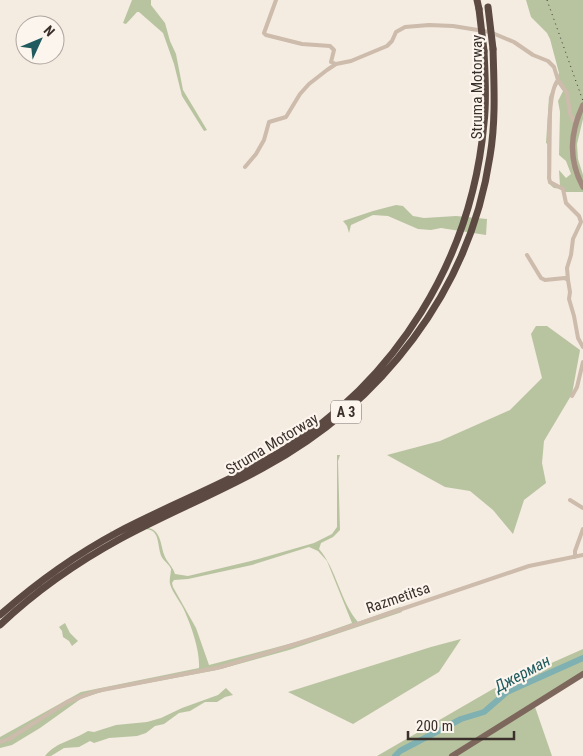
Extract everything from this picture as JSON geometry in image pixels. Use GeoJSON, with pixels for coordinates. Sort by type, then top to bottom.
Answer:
{"type":"FeatureCollection","features":[{"type":"Feature","properties":{"kind":"highway","name":"Struma Motorway"},"geometry":{"type":"LineString","coordinates":[[0,616],[52,573],[88,549],[133,524],[249,469],[287,448],[352,397],[378,370],[410,331],[446,270],[459,238],[481,155],[485,114],[484,51],[477,0]]}},
{"type":"Feature","properties":{"kind":"highway","name":"Struma Motorway"},"geometry":{"type":"LineString","coordinates":[[0,625],[45,587],[92,555],[152,522],[245,477],[290,452],[330,425],[358,402],[384,376],[437,304],[454,272],[477,215],[490,156],[494,100],[493,49],[488,3]]}},
{"type":"Feature","properties":{"kind":"main road"},"geometry":{"type":"LineString","coordinates":[[583,105],[575,123],[572,144],[572,158],[575,170],[583,186]]}},
{"type":"Feature","properties":{"kind":"main road"},"geometry":{"type":"LineString","coordinates":[[452,756],[583,674]]}},
{"type":"Feature","properties":{"kind":"street"},"geometry":{"type":"LineString","coordinates":[[276,0],[264,33],[302,44],[330,46],[334,50],[332,62],[336,64]]}},
{"type":"Feature","properties":{"kind":"street"},"geometry":{"type":"LineString","coordinates":[[245,168],[264,140],[269,122],[286,117],[300,94],[309,84],[336,64],[351,61],[387,46],[392,42],[396,32],[405,27],[452,26],[490,32],[514,42],[554,67],[558,80],[567,93],[570,114],[575,123]]}},
{"type":"Feature","properties":{"kind":"street"},"geometry":{"type":"LineString","coordinates":[[558,80],[551,95],[549,136],[551,148],[550,182],[563,189],[566,203],[580,216],[581,222],[573,239],[567,268],[569,299],[578,338],[583,347]]}},
{"type":"Feature","properties":{"kind":"street"},"geometry":{"type":"LineString","coordinates":[[527,255],[541,278],[545,280],[565,278],[568,280]]}},
{"type":"Feature","properties":{"kind":"street"},"geometry":{"type":"LineString","coordinates":[[572,396],[577,386],[583,362]]}},
{"type":"Feature","properties":{"kind":"street"},"geometry":{"type":"LineString","coordinates":[[570,500],[583,508]]}},
{"type":"Feature","properties":{"kind":"street"},"geometry":{"type":"LineString","coordinates":[[575,556],[583,529]]}},
{"type":"Feature","properties":{"kind":"street","name":"Razmetitsa"},"geometry":{"type":"LineString","coordinates":[[0,742],[9,739],[67,702],[97,691],[220,667],[331,633],[529,566],[583,555]]}},
{"type":"Feature","properties":{"kind":"green space"},"geometry":{"type":"Polygon","coordinates":[[[132,0],[151,0],[151,5],[165,23],[176,54],[183,90],[207,130],[204,131],[182,96],[174,64],[163,33],[139,12],[126,24],[123,23],[132,0]]]}},
{"type":"Feature","properties":{"kind":"green space"},"geometry":{"type":"Polygon","coordinates":[[[526,0],[583,0],[583,119],[577,144],[578,159],[583,175],[583,192],[564,192],[563,189],[554,188],[548,183],[549,145],[546,143],[549,97],[559,73],[547,33],[531,17],[526,0]],[[558,84],[552,95],[551,181],[560,186],[559,170],[566,178],[571,174],[566,161],[559,155],[560,112],[558,101],[563,91],[558,84]]]}},
{"type":"Feature","properties":{"kind":"green space"},"geometry":{"type":"Polygon","coordinates":[[[396,205],[403,206],[413,216],[424,218],[456,216],[487,219],[486,235],[441,228],[431,230],[418,229],[388,216],[373,215],[351,225],[349,233],[343,221],[396,205]]]}},
{"type":"Feature","properties":{"kind":"green space"},"geometry":{"type":"Polygon","coordinates":[[[536,326],[547,326],[580,350],[572,394],[544,441],[542,463],[546,483],[524,500],[513,534],[493,510],[470,491],[445,487],[387,455],[440,441],[510,410],[542,378],[531,334],[536,326]]]}},
{"type":"Feature","properties":{"kind":"green space"},"geometry":{"type":"Polygon","coordinates":[[[337,455],[340,455],[338,461],[340,530],[333,537],[321,543],[319,549],[325,557],[330,566],[347,605],[358,622],[400,607],[402,612],[289,650],[217,670],[105,691],[82,698],[40,728],[12,745],[0,748],[0,737],[81,692],[199,668],[193,632],[183,608],[171,588],[171,569],[161,555],[157,536],[151,530],[146,529],[116,539],[109,529],[117,538],[140,529],[146,528],[151,529],[159,537],[164,555],[175,574],[188,576],[314,543],[332,534],[337,527],[337,455]],[[309,547],[252,565],[188,579],[174,580],[172,583],[173,587],[196,628],[209,665],[304,640],[352,623],[327,561],[318,551],[309,547]]]}},
{"type":"Feature","properties":{"kind":"green space"},"geometry":{"type":"Polygon","coordinates":[[[65,623],[70,633],[78,641],[72,646],[63,637],[59,627],[65,623]]]}},
{"type":"Feature","properties":{"kind":"green space"},"geometry":{"type":"Polygon","coordinates":[[[461,639],[439,672],[353,724],[288,692],[431,647],[461,639]]]}},
{"type":"Feature","properties":{"kind":"green space"},"geometry":{"type":"Polygon","coordinates":[[[583,649],[583,674],[534,704],[552,756],[377,756],[493,689],[583,649]]]}},
{"type":"Feature","properties":{"kind":"green space"},"geometry":{"type":"Polygon","coordinates":[[[226,688],[233,695],[217,702],[205,702],[190,711],[179,713],[164,724],[155,726],[146,733],[137,736],[109,738],[94,743],[90,741],[79,747],[64,748],[51,756],[45,756],[54,747],[88,731],[94,732],[116,725],[147,722],[161,718],[218,695],[226,688]]]}},
{"type":"Feature","properties":{"kind":"waterway","name":"Джерман"},"geometry":{"type":"LineString","coordinates":[[395,756],[400,751],[461,719],[484,712],[507,692],[583,658]]}},
{"type":"Feature","properties":{"kind":"railway"},"geometry":{"type":"LineString","coordinates":[[547,0],[583,101]]}}]}
